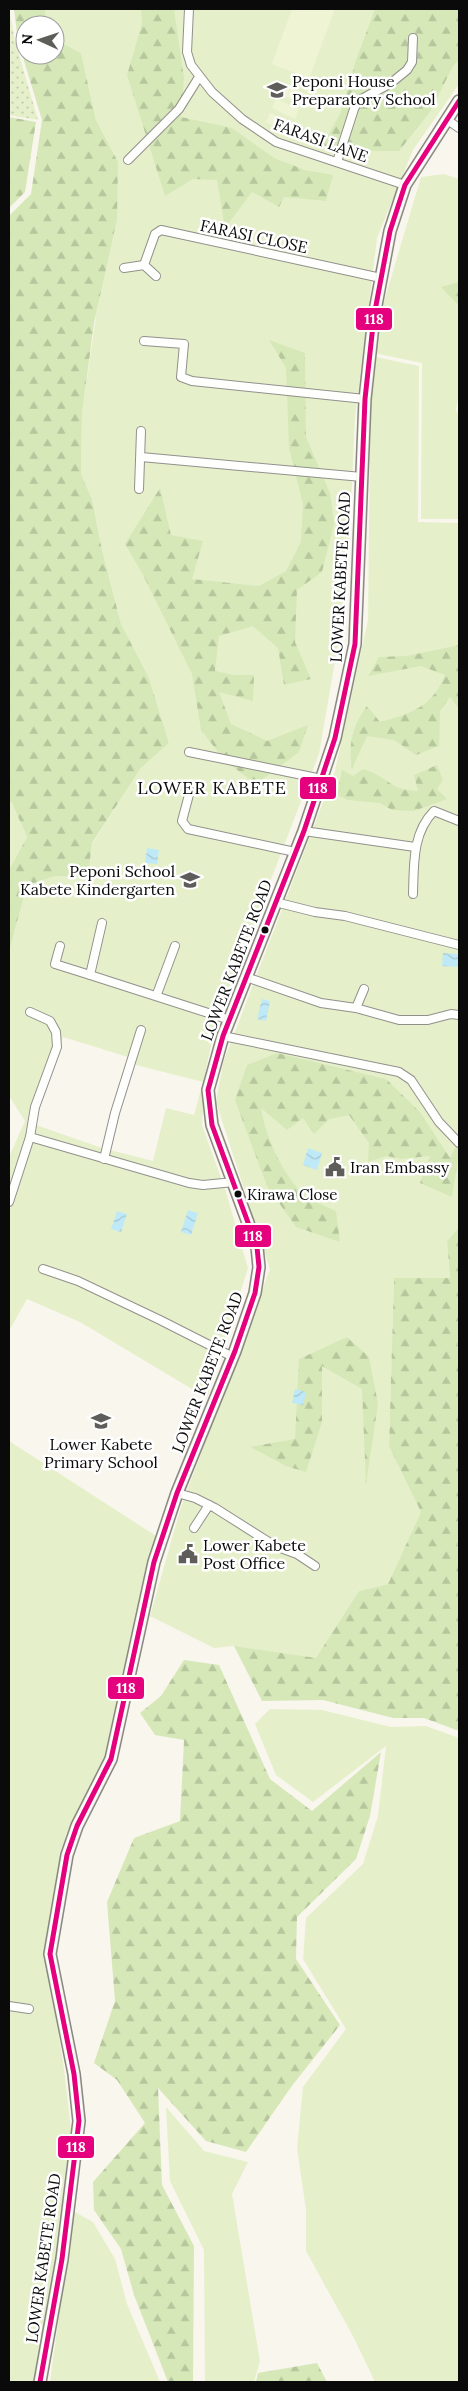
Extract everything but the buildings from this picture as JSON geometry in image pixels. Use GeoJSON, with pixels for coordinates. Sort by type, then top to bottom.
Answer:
{"type":"FeatureCollection","features":[{"type":"Feature","properties":{"kind":"main road","name":"LOWER KABETE ROAD"},"geometry":{"type":"LineString","coordinates":[[40,2382],[62,2259],[79,2121],[74,2074],[52,1972],[51,1942],[71,1841],[111,1758],[150,1580],[177,1493],[232,1357],[255,1292],[259,1267],[257,1247],[212,1125],[208,1090],[223,1036],[304,831],[322,779],[346,693],[355,644],[365,399],[370,345],[381,278],[390,231],[405,185],[459,101]]}},
{"type":"Feature","properties":{"kind":"street","name":"FARASI LANE"},"geometry":{"type":"LineString","coordinates":[[189,9],[187,52],[191,65],[199,78],[242,119],[276,142],[405,185]]}},
{"type":"Feature","properties":{"kind":"street"},"geometry":{"type":"LineString","coordinates":[[338,162],[358,101],[391,83],[407,70],[412,62],[413,38]]}},
{"type":"Feature","properties":{"kind":"street"},"geometry":{"type":"LineString","coordinates":[[128,160],[179,109],[199,78]]}},
{"type":"Feature","properties":{"kind":"street"},"geometry":{"type":"LineString","coordinates":[[446,119],[459,128]]}},
{"type":"Feature","properties":{"kind":"street","name":"FARASI CLOSE"},"geometry":{"type":"LineString","coordinates":[[144,266],[155,234],[161,230],[381,278]]}},
{"type":"Feature","properties":{"kind":"street"},"geometry":{"type":"LineString","coordinates":[[124,268],[144,266],[156,276]]}},
{"type":"Feature","properties":{"kind":"street"},"geometry":{"type":"LineString","coordinates":[[144,340],[184,344],[181,377],[192,381],[365,399]]}},
{"type":"Feature","properties":{"kind":"street"},"geometry":{"type":"LineString","coordinates":[[139,488],[141,431]]}},
{"type":"Feature","properties":{"kind":"street"},"geometry":{"type":"LineString","coordinates":[[141,457],[362,477]]}},
{"type":"Feature","properties":{"kind":"street"},"geometry":{"type":"LineString","coordinates":[[189,752],[322,779]]}},
{"type":"Feature","properties":{"kind":"street"},"geometry":{"type":"LineString","coordinates":[[190,791],[182,821],[188,830],[295,852]]}},
{"type":"Feature","properties":{"kind":"street"},"geometry":{"type":"LineString","coordinates":[[413,894],[415,847],[426,819],[434,811],[459,821]]}},
{"type":"Feature","properties":{"kind":"street"},"geometry":{"type":"LineString","coordinates":[[304,831],[415,847]]}},
{"type":"Feature","properties":{"kind":"street"},"geometry":{"type":"LineString","coordinates":[[275,902],[315,912],[344,916],[459,945]]}},
{"type":"Feature","properties":{"kind":"street"},"geometry":{"type":"LineString","coordinates":[[90,974],[102,923]]}},
{"type":"Feature","properties":{"kind":"street"},"geometry":{"type":"LineString","coordinates":[[60,946],[55,964],[156,994],[230,1020]]}},
{"type":"Feature","properties":{"kind":"street"},"geometry":{"type":"LineString","coordinates":[[156,994],[175,946]]}},
{"type":"Feature","properties":{"kind":"street"},"geometry":{"type":"LineString","coordinates":[[246,977],[321,1003],[356,1008],[399,1020],[428,1020],[451,1014],[459,1015]]}},
{"type":"Feature","properties":{"kind":"street"},"geometry":{"type":"LineString","coordinates":[[356,1008],[364,989]]}},
{"type":"Feature","properties":{"kind":"street"},"geometry":{"type":"LineString","coordinates":[[9,1202],[30,1137],[34,1107],[57,1047],[56,1032],[50,1021],[30,1012]]}},
{"type":"Feature","properties":{"kind":"street"},"geometry":{"type":"LineString","coordinates":[[104,1159],[115,1112],[141,1030]]}},
{"type":"Feature","properties":{"kind":"street"},"geometry":{"type":"LineString","coordinates":[[223,1036],[399,1072],[410,1080],[439,1122],[459,1143]]}},
{"type":"Feature","properties":{"kind":"street"},"geometry":{"type":"LineString","coordinates":[[30,1137],[189,1183],[234,1182]]}},
{"type":"Feature","properties":{"kind":"street"},"geometry":{"type":"LineString","coordinates":[[43,1269],[78,1281],[232,1357]]}},
{"type":"Feature","properties":{"kind":"street"},"geometry":{"type":"LineString","coordinates":[[177,1493],[209,1505],[246,1526],[275,1546],[297,1554],[315,1566]]}},
{"type":"Feature","properties":{"kind":"street"},"geometry":{"type":"LineString","coordinates":[[194,1528],[209,1505]]}},
{"type":"Feature","properties":{"kind":"street"},"geometry":{"type":"LineString","coordinates":[[9,2006],[29,2009]]}},
{"type":"Feature","properties":{"kind":"green space"},"geometry":{"type":"Polygon","coordinates":[[[9,9],[15,41],[15,65],[22,65],[38,120],[9,115],[9,9]]]}},
{"type":"Feature","properties":{"kind":"green space"},"geometry":{"type":"Polygon","coordinates":[[[14,9],[45,9],[46,15],[15,15],[15,17],[14,9]]]}},
{"type":"Feature","properties":{"kind":"green space"},"geometry":{"type":"Polygon","coordinates":[[[45,9],[459,9],[459,84],[413,150],[377,238],[355,418],[347,591],[319,754],[215,1026],[206,1069],[202,1125],[226,1192],[248,1268],[207,1398],[80,1322],[27,1299],[9,1331],[9,1157],[25,1121],[9,1096],[9,952],[27,884],[56,876],[88,878],[92,844],[141,768],[169,743],[149,678],[121,624],[102,550],[92,499],[81,474],[82,414],[118,162],[96,120],[81,53],[65,44],[65,15],[46,15],[45,9]],[[63,1037],[46,1080],[36,1125],[102,1148],[128,1057],[63,1037]],[[132,1064],[110,1150],[153,1161],[166,1108],[194,1115],[203,1082],[132,1064]]]}},
{"type":"Feature","properties":{"kind":"green space"},"geometry":{"type":"Polygon","coordinates":[[[141,9],[174,9],[184,78],[181,117],[232,128],[274,158],[305,170],[333,175],[326,201],[284,197],[279,207],[252,192],[225,228],[217,180],[193,179],[165,196],[127,75],[142,24],[141,9]]]}},
{"type":"Feature","properties":{"kind":"green space"},"geometry":{"type":"Polygon","coordinates":[[[292,9],[335,9],[309,78],[272,64],[292,9]]]}},
{"type":"Feature","properties":{"kind":"green space"},"geometry":{"type":"Polygon","coordinates":[[[375,9],[459,9],[459,60],[453,66],[430,112],[399,151],[375,151],[322,146],[340,114],[356,60],[375,9]]]}},
{"type":"Feature","properties":{"kind":"green space"},"geometry":{"type":"Polygon","coordinates":[[[65,44],[81,53],[96,120],[118,162],[117,219],[94,323],[82,414],[81,474],[92,499],[102,550],[121,624],[149,678],[169,743],[141,768],[92,843],[88,878],[56,876],[27,885],[9,952],[9,870],[27,837],[12,803],[9,801],[9,216],[31,194],[42,120],[25,65],[65,65],[65,44]]]}},
{"type":"Feature","properties":{"kind":"green space"},"geometry":{"type":"Polygon","coordinates":[[[282,83],[304,94],[300,103],[277,93],[282,83]]]}},
{"type":"Feature","properties":{"kind":"green space"},"geometry":{"type":"Polygon","coordinates":[[[276,99],[299,109],[295,119],[272,108],[276,99]]]}},
{"type":"Feature","properties":{"kind":"green space"},"geometry":{"type":"Polygon","coordinates":[[[270,113],[293,123],[289,133],[266,122],[270,113]]]}},
{"type":"Feature","properties":{"kind":"green space"},"geometry":{"type":"Polygon","coordinates":[[[9,117],[36,122],[25,192],[9,208],[9,117]]]}},
{"type":"Feature","properties":{"kind":"green space"},"geometry":{"type":"Polygon","coordinates":[[[444,174],[459,179],[459,393],[456,409],[459,418],[459,519],[421,519],[422,363],[369,352],[421,177],[444,174]]]}},
{"type":"Feature","properties":{"kind":"green space"},"geometry":{"type":"Polygon","coordinates":[[[459,282],[459,306],[441,287],[459,282]]]}},
{"type":"Feature","properties":{"kind":"green space"},"geometry":{"type":"Polygon","coordinates":[[[269,340],[305,353],[306,437],[330,493],[334,524],[322,572],[297,590],[295,642],[311,679],[284,685],[278,648],[253,626],[219,636],[215,671],[234,675],[254,675],[253,701],[219,692],[231,724],[267,741],[308,725],[299,752],[256,784],[225,761],[201,730],[192,674],[142,573],[125,544],[160,488],[171,535],[203,541],[192,579],[259,586],[286,571],[301,542],[303,504],[289,448],[286,368],[269,340]]]}},
{"type":"Feature","properties":{"kind":"green space"},"geometry":{"type":"Polygon","coordinates":[[[371,356],[419,366],[418,522],[459,523],[459,1227],[447,1241],[450,1278],[394,1278],[389,1446],[422,1511],[388,1584],[359,1591],[316,1659],[234,1646],[214,1648],[150,1616],[181,1507],[270,1269],[216,1102],[223,1063],[335,771],[368,620],[371,356]]]}},
{"type":"Feature","properties":{"kind":"green space"},"geometry":{"type":"Polygon","coordinates":[[[459,645],[459,709],[450,697],[440,711],[439,746],[416,755],[394,740],[367,736],[352,769],[352,736],[367,706],[380,722],[402,716],[420,707],[427,701],[440,686],[445,675],[421,666],[368,676],[379,657],[407,656],[459,645]]]}},
{"type":"Feature","properties":{"kind":"green space"},"geometry":{"type":"Polygon","coordinates":[[[437,765],[443,780],[437,789],[447,799],[414,811],[392,810],[380,803],[348,800],[337,795],[342,770],[353,776],[363,769],[378,775],[401,789],[418,791],[414,775],[437,765]]]}},
{"type":"Feature","properties":{"kind":"green space"},"geometry":{"type":"Polygon","coordinates":[[[9,801],[12,803],[27,837],[9,870],[9,801]]]}},
{"type":"Feature","properties":{"kind":"green space"},"geometry":{"type":"Polygon","coordinates":[[[277,1053],[386,1079],[420,1112],[450,1158],[459,1140],[458,1162],[452,1197],[420,1183],[430,1156],[401,1159],[387,1156],[368,1162],[369,1143],[349,1115],[329,1119],[314,1134],[303,1118],[287,1130],[261,1108],[266,1131],[271,1143],[282,1166],[296,1187],[315,1202],[336,1211],[340,1242],[296,1227],[267,1186],[235,1100],[247,1065],[277,1053]]]}},
{"type":"Feature","properties":{"kind":"green space"},"geometry":{"type":"Polygon","coordinates":[[[459,1227],[459,1731],[424,1718],[393,1718],[323,1700],[262,1701],[234,1646],[316,1658],[359,1591],[388,1584],[421,1512],[389,1446],[394,1278],[450,1278],[447,1241],[459,1227]]]}},
{"type":"Feature","properties":{"kind":"green space"},"geometry":{"type":"Polygon","coordinates":[[[347,1337],[369,1357],[378,1404],[366,1484],[362,1389],[322,1366],[322,1422],[306,1472],[286,1466],[250,1447],[295,1439],[299,1359],[347,1337]]]}},
{"type":"Feature","properties":{"kind":"green space"},"geometry":{"type":"Polygon","coordinates":[[[9,1441],[156,1536],[105,1760],[66,1834],[45,1951],[64,2069],[72,2139],[54,2289],[37,2382],[9,2382],[9,1441]]]}},
{"type":"Feature","properties":{"kind":"green space"},"geometry":{"type":"Polygon","coordinates":[[[184,1660],[219,1665],[270,1779],[312,1811],[381,1752],[370,1816],[356,1859],[297,1917],[296,1959],[340,2025],[291,2087],[246,2152],[206,2141],[158,2088],[162,2185],[194,2246],[193,2382],[168,2382],[134,2295],[121,2249],[94,2210],[93,2182],[145,2123],[117,2080],[94,2063],[115,2001],[107,1902],[134,1838],[180,1821],[184,1740],[155,1735],[140,1713],[161,1696],[184,1660]]]}},
{"type":"Feature","properties":{"kind":"green space"},"geometry":{"type":"Polygon","coordinates":[[[270,1709],[322,1710],[391,1727],[426,1726],[459,1738],[459,2382],[375,2382],[354,2338],[306,2251],[306,2210],[297,2148],[303,2087],[346,2029],[303,1959],[306,1918],[363,1864],[378,1816],[386,1746],[313,1802],[276,1775],[255,1724],[270,1709]]]}},
{"type":"Feature","properties":{"kind":"green space"},"geometry":{"type":"Polygon","coordinates":[[[166,2107],[204,2151],[248,2162],[232,2194],[260,2361],[254,2382],[205,2382],[204,2250],[170,2181],[166,2107]]]}},
{"type":"Feature","properties":{"kind":"green space"},"geometry":{"type":"Polygon","coordinates":[[[73,2211],[93,2222],[115,2259],[127,2304],[160,2382],[50,2382],[73,2211]]]}},
{"type":"Feature","properties":{"kind":"green space"},"geometry":{"type":"Polygon","coordinates":[[[317,2363],[327,2382],[256,2382],[258,2373],[317,2363]]]}},
{"type":"Feature","properties":{"kind":"water"},"geometry":{"type":"Polygon","coordinates":[[[147,848],[159,850],[157,864],[145,863],[147,848]]]}},
{"type":"Feature","properties":{"kind":"water"},"geometry":{"type":"Polygon","coordinates":[[[443,953],[459,954],[459,967],[442,966],[443,953]]]}},
{"type":"Feature","properties":{"kind":"water"},"geometry":{"type":"Polygon","coordinates":[[[262,999],[270,1001],[266,1021],[257,1019],[262,999]]]}},
{"type":"Feature","properties":{"kind":"water"},"geometry":{"type":"Polygon","coordinates":[[[308,1148],[322,1153],[317,1170],[303,1165],[308,1148]]]}},
{"type":"Feature","properties":{"kind":"water"},"geometry":{"type":"Polygon","coordinates":[[[188,1210],[198,1213],[191,1235],[181,1232],[188,1210]]]}},
{"type":"Feature","properties":{"kind":"water"},"geometry":{"type":"Polygon","coordinates":[[[117,1211],[127,1214],[121,1232],[111,1229],[117,1211]]]}},
{"type":"Feature","properties":{"kind":"water"},"geometry":{"type":"Polygon","coordinates":[[[295,1389],[306,1392],[303,1405],[292,1403],[295,1389]]]}},
{"type":"Feature","properties":{"kind":"transit line","name":"118"},"geometry":{"type":"LineString","coordinates":[[40,2382],[62,2259],[79,2121],[74,2074],[50,1954],[67,1855],[77,1826],[111,1759],[154,1562],[177,1493],[235,1351],[255,1293],[259,1267],[257,1247],[212,1125],[208,1090],[223,1036],[304,831],[335,738],[355,644],[365,399],[374,316],[390,231],[405,185],[459,101]]}},
{"type":"Feature","properties":{"kind":"place","name":"Peponi House Preparatory School"},"geometry":{"type":"Point","coordinates":[277,90]}},
{"type":"Feature","properties":{"kind":"place","name":"Peponi School Kabete Kindergarten"},"geometry":{"type":"Point","coordinates":[190,880]}},
{"type":"Feature","properties":{"kind":"place","name":"Iran Embassy"},"geometry":{"type":"Point","coordinates":[335,1167]}},
{"type":"Feature","properties":{"kind":"place","name":"Kirawa Close"},"geometry":{"type":"Point","coordinates":[238,1194]}},
{"type":"Feature","properties":{"kind":"place","name":"Lower Kabete Primary School"},"geometry":{"type":"Point","coordinates":[101,1421]}},
{"type":"Feature","properties":{"kind":"place","name":"Lower Kabete Post Office"},"geometry":{"type":"Point","coordinates":[188,1554]}},
{"type":"Feature","properties":{"kind":"district","name":"LOWER KABETE"},"geometry":{"type":"Point","coordinates":[212,787]}}]}
